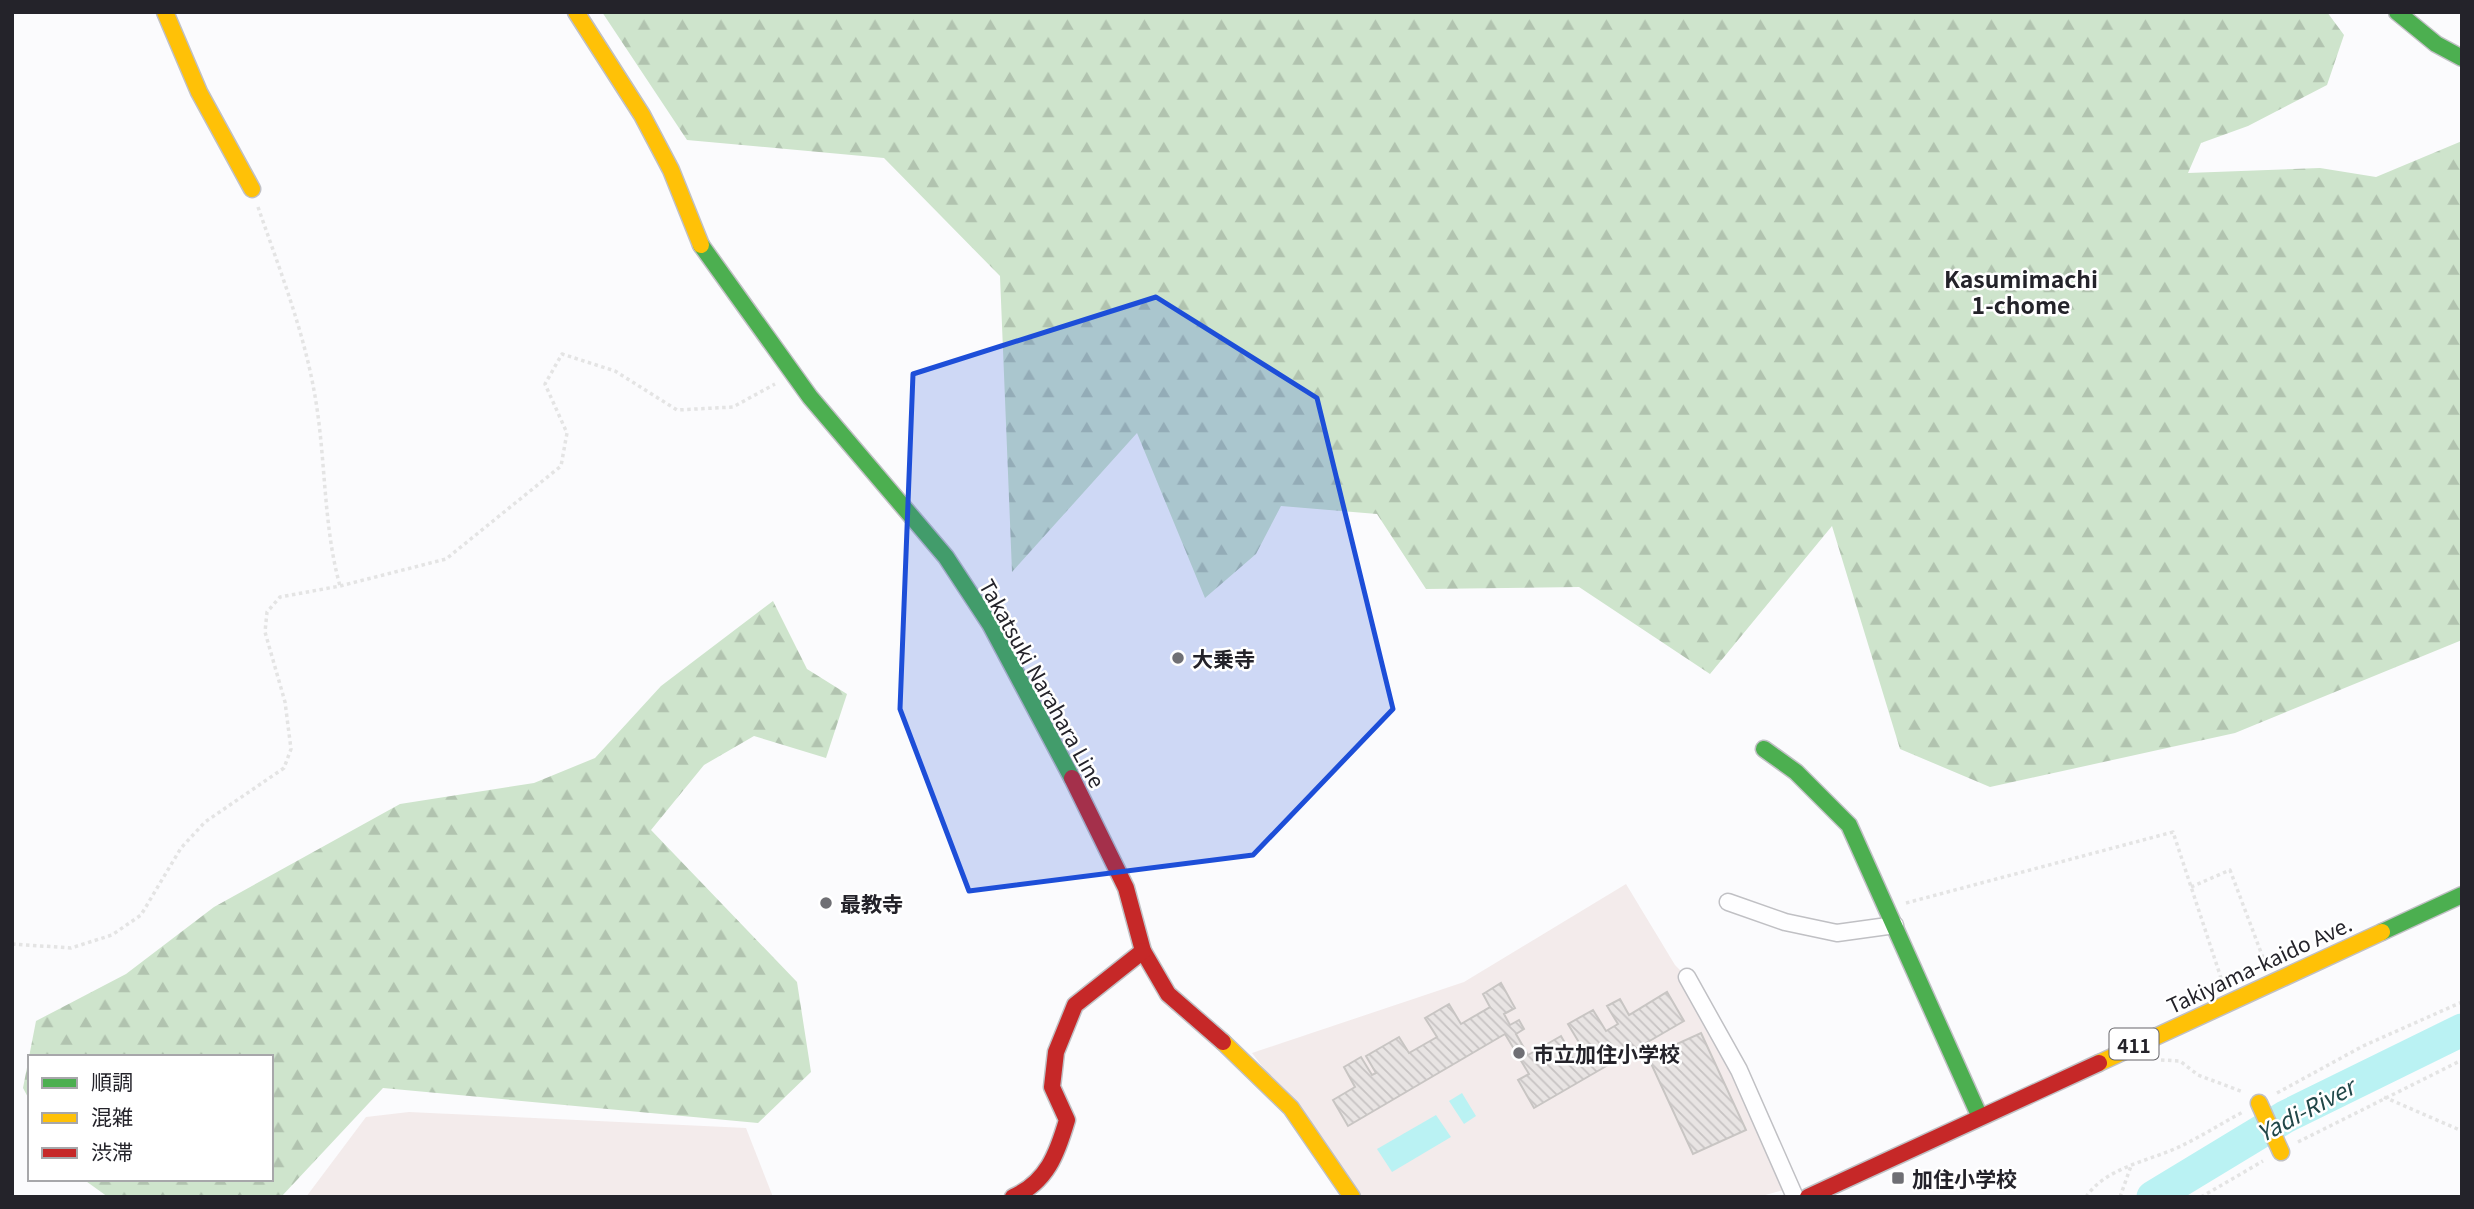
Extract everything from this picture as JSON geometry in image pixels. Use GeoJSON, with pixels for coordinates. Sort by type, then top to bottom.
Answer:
{"type":"FeatureCollection","features":[{"type":"Feature","properties":{"kind":"main road"},"geometry":{"type":"LineString","coordinates":[[165,12],[199,92],[252,188]]}},
{"type":"Feature","properties":{"kind":"main road","name":"Takatsuki Narahara Line"},"geometry":{"type":"LineString","coordinates":[[576,12],[660,148],[691,216],[702,249],[793,374],[946,556],[990,624],[1101,832],[1126,888],[1143,951],[1168,994],[1257,1072],[1291,1108],[1352,1197]]}},
{"type":"Feature","properties":{"kind":"main road"},"geometry":{"type":"LineString","coordinates":[[2397,12],[2436,44],[2462,58]]}},
{"type":"Feature","properties":{"kind":"main road"},"geometry":{"type":"LineString","coordinates":[[1764,749],[1796,772],[1849,825],[1979,1115]]}},
{"type":"Feature","properties":{"kind":"main road","name":"Takiyama-kaido Ave."},"geometry":{"type":"LineString","coordinates":[[1808,1197],[1979,1115],[2462,895]]}},
{"type":"Feature","properties":{"kind":"main road"},"geometry":{"type":"LineString","coordinates":[[1013,1197],[1041,1182],[1054,1163],[1067,1120],[1052,1087],[1055,1063],[1075,1005],[1143,951]]}},
{"type":"Feature","properties":{"kind":"main road"},"geometry":{"type":"LineString","coordinates":[[2261,1106],[2279,1148]]}},
{"type":"Feature","properties":{"kind":"street"},"geometry":{"type":"LineString","coordinates":[[1728,902],[1784,922],[1837,933],[1895,925]]}},
{"type":"Feature","properties":{"kind":"street"},"geometry":{"type":"LineString","coordinates":[[1687,977],[1739,1070],[1795,1197]]}},
{"type":"Feature","properties":{"kind":"path"},"geometry":{"type":"LineString","coordinates":[[252,188],[301,339],[314,393],[325,468],[330,551],[340,586]]}},
{"type":"Feature","properties":{"kind":"path"},"geometry":{"type":"LineString","coordinates":[[12,944],[71,948],[112,934],[141,915],[181,849],[205,822],[284,768],[291,749],[285,702],[265,632],[267,612],[280,597],[340,586],[446,559],[561,466],[567,433],[545,384],[562,354],[615,371],[677,410],[733,407],[793,374]]}},
{"type":"Feature","properties":{"kind":"path"},"geometry":{"type":"LineString","coordinates":[[1887,908],[2173,832],[2228,1001]]}},
{"type":"Feature","properties":{"kind":"path"},"geometry":{"type":"LineString","coordinates":[[2191,887],[2230,870],[2271,982]]}},
{"type":"Feature","properties":{"kind":"path"},"geometry":{"type":"LineString","coordinates":[[2086,1197],[2092,1188],[2131,1165],[2180,1147],[2261,1106],[2363,1046],[2462,1002]]}},
{"type":"Feature","properties":{"kind":"path"},"geometry":{"type":"LineString","coordinates":[[2151,1060],[2180,1060],[2198,1076],[2240,1090],[2261,1106]]}},
{"type":"Feature","properties":{"kind":"path"},"geometry":{"type":"LineString","coordinates":[[2201,1197],[2279,1148],[2462,1060]]}},
{"type":"Feature","properties":{"kind":"path"},"geometry":{"type":"LineString","coordinates":[[2384,1097],[2462,1131]]}},
{"type":"Feature","properties":{"kind":"path"},"geometry":{"type":"LineString","coordinates":[[2120,1197],[2131,1165]]}},
{"type":"Feature","properties":{"kind":"highlighted area"},"geometry":{"type":"Polygon","coordinates":[[[1156,297],[1317,398],[1393,709],[1253,855],[969,891],[900,709],[913,374],[1156,297]]]}},
{"type":"Feature","properties":{"kind":"shaded area"},"geometry":{"type":"Polygon","coordinates":[[[1626,884],[1675,965],[1687,977],[1791,1188],[1758,1197],[1362,1197],[1252,1053],[1464,982],[1626,884]]]}},
{"type":"Feature","properties":{"kind":"shaded area"},"geometry":{"type":"Polygon","coordinates":[[[409,1112],[746,1128],[773,1197],[306,1197],[366,1117],[409,1112]]]}},
{"type":"Feature","properties":{"kind":"green space"},"geometry":{"type":"Polygon","coordinates":[[[602,12],[2327,12],[2344,35],[2327,85],[2248,126],[2201,143],[2188,173],[2320,168],[2376,177],[2462,141],[2462,640],[2235,733],[1990,787],[1900,749],[1832,526],[1710,674],[1579,587],[1426,589],[1377,514],[1281,506],[1256,554],[1205,598],[1137,433],[1012,572],[1000,276],[884,158],[687,140],[602,12]]]}},
{"type":"Feature","properties":{"kind":"green space"},"geometry":{"type":"Polygon","coordinates":[[[773,601],[807,669],[847,694],[826,758],[754,736],[704,765],[651,830],[797,982],[811,1072],[758,1123],[383,1088],[281,1197],[108,1197],[86,1181],[273,1181],[273,1055],[29,1055],[36,1021],[126,974],[214,907],[400,804],[534,783],[595,758],[661,686],[773,601]]]}},
{"type":"Feature","properties":{"kind":"green space"},"geometry":{"type":"Polygon","coordinates":[[[28,1062],[28,1097],[23,1088],[28,1062]]]}},
{"type":"Feature","properties":{"kind":"water"},"geometry":{"type":"Polygon","coordinates":[[[1462,1093],[1476,1116],[1464,1124],[1449,1101],[1462,1093]]]}},
{"type":"Feature","properties":{"kind":"water"},"geometry":{"type":"Polygon","coordinates":[[[1436,1115],[1451,1137],[1392,1172],[1377,1149],[1436,1115]]]}},
{"type":"Feature","properties":{"kind":"building"},"geometry":{"type":"Polygon","coordinates":[[[1501,983],[1515,1008],[1504,1014],[1510,1025],[1519,1020],[1524,1029],[1516,1034],[1528,1055],[1561,1036],[1569,1050],[1580,1044],[1568,1024],[1593,1010],[1606,1031],[1618,1024],[1607,1006],[1620,999],[1629,1015],[1667,992],[1684,1021],[1534,1108],[1518,1080],[1529,1074],[1505,1034],[1348,1126],[1333,1100],[1355,1087],[1344,1067],[1361,1057],[1372,1075],[1376,1073],[1366,1056],[1399,1037],[1409,1053],[1437,1037],[1425,1018],[1449,1004],[1461,1024],[1490,1007],[1483,994],[1501,983]]]}},
{"type":"Feature","properties":{"kind":"building"},"geometry":{"type":"Polygon","coordinates":[[[1701,1033],[1746,1130],[1693,1154],[1648,1057],[1701,1033]]]}},
{"type":"Feature","properties":{"kind":"waterway","name":"Yadi-River"},"geometry":{"type":"LineString","coordinates":[[2153,1197],[2285,1117],[2462,1030]]}},
{"type":"Feature","properties":{"kind":"traffic: fast"},"geometry":{"type":"LineString","coordinates":[[2397,12],[2436,44],[2462,58]]}},
{"type":"Feature","properties":{"kind":"traffic: fast"},"geometry":{"type":"LineString","coordinates":[[701,245],[810,397],[946,557],[990,624],[1072,778]]}},
{"type":"Feature","properties":{"kind":"traffic: fast"},"geometry":{"type":"LineString","coordinates":[[1764,749],[1796,772],[1849,825],[1979,1115]]}},
{"type":"Feature","properties":{"kind":"traffic: fast"},"geometry":{"type":"LineString","coordinates":[[2382,932],[2462,895]]}},
{"type":"Feature","properties":{"kind":"traffic: slow"},"geometry":{"type":"LineString","coordinates":[[165,12],[199,92],[252,189]]}},
{"type":"Feature","properties":{"kind":"traffic: slow"},"geometry":{"type":"LineString","coordinates":[[576,12],[642,115],[671,170],[701,245]]}},
{"type":"Feature","properties":{"kind":"traffic: slow"},"geometry":{"type":"LineString","coordinates":[[2099,1063],[2382,932]]}},
{"type":"Feature","properties":{"kind":"traffic: slow"},"geometry":{"type":"LineString","coordinates":[[1223,1042],[1291,1108],[1352,1197]]}},
{"type":"Feature","properties":{"kind":"traffic: slow"},"geometry":{"type":"LineString","coordinates":[[2259,1103],[2281,1152]]}},
{"type":"Feature","properties":{"kind":"traffic: jam"},"geometry":{"type":"LineString","coordinates":[[1072,778],[1126,888],[1143,951],[1168,994],[1223,1042]]}},
{"type":"Feature","properties":{"kind":"traffic: jam"},"geometry":{"type":"LineString","coordinates":[[1013,1197],[1025,1191],[1049,1166],[1067,1120],[1052,1087],[1056,1052],[1075,1005],[1143,951]]}},
{"type":"Feature","properties":{"kind":"traffic: jam"},"geometry":{"type":"LineString","coordinates":[[1808,1197],[2099,1063]]}},
{"type":"Feature","properties":{"kind":"place","name":"大乗寺"},"geometry":{"type":"Point","coordinates":[1178,658]}},
{"type":"Feature","properties":{"kind":"place","name":"最教寺"},"geometry":{"type":"Point","coordinates":[826,903]}},
{"type":"Feature","properties":{"kind":"place","name":"市立加住小学校"},"geometry":{"type":"Point","coordinates":[1519,1053]}},
{"type":"Feature","properties":{"kind":"place","name":"加住小学校"},"geometry":{"type":"Point","coordinates":[1898,1178]}},
{"type":"Feature","properties":{"kind":"district","name":"Kasumimachi 1-chome"},"geometry":{"type":"Point","coordinates":[2021,291]}}]}
